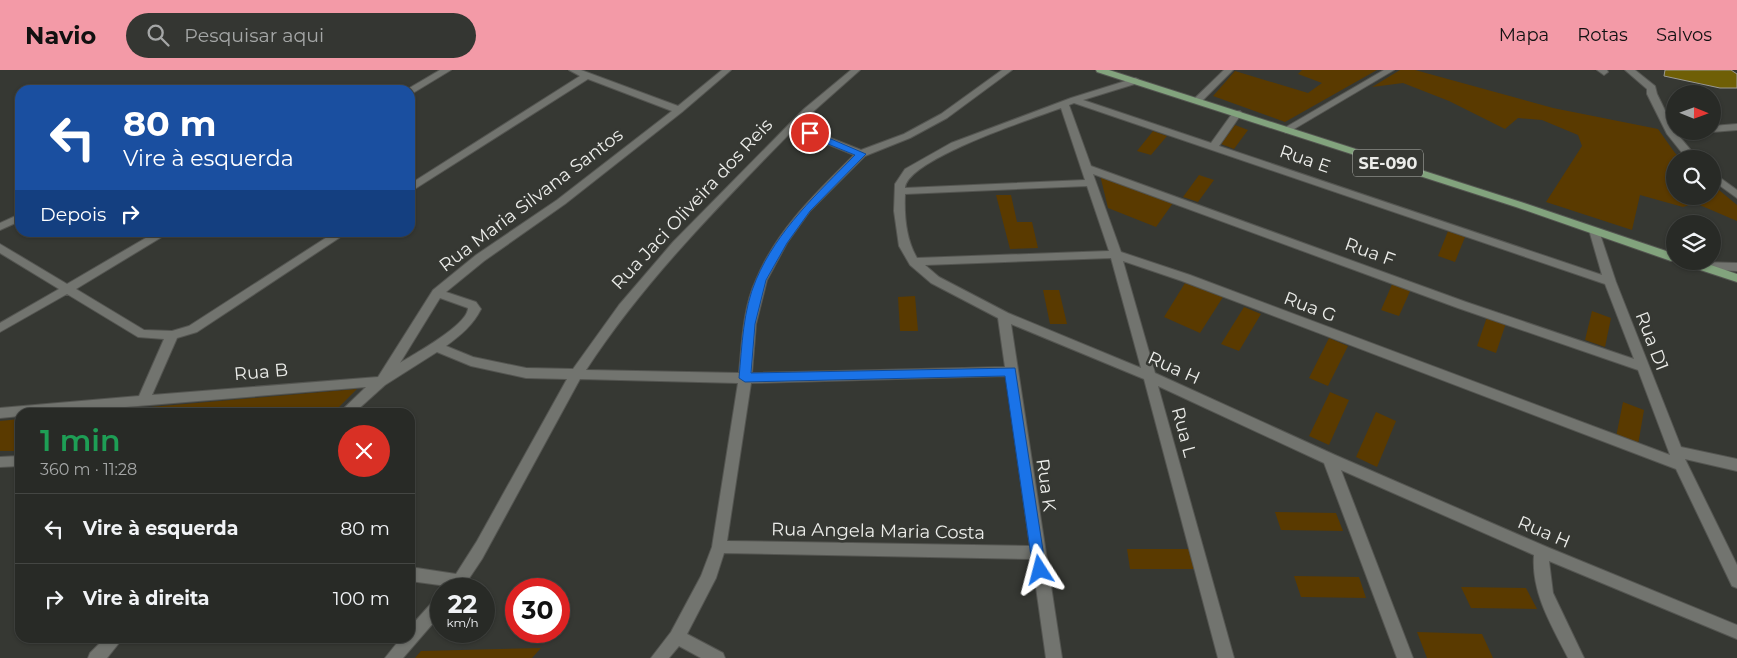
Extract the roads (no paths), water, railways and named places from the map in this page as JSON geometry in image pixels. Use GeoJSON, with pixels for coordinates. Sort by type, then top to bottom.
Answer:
{"type":"FeatureCollection","features":[{"type":"Feature","properties":{"kind":"main road","name":"SE-090"},"geometry":{"type":"LineString","coordinates":[[1100,70],[1237,113],[1666,255]]}},
{"type":"Feature","properties":{"kind":"main road"},"geometry":{"type":"LineString","coordinates":[[1712,270],[1737,278]]}},
{"type":"Feature","properties":{"kind":"street"},"geometry":{"type":"LineString","coordinates":[[415,88],[447,70]]}},
{"type":"Feature","properties":{"kind":"street"},"geometry":{"type":"LineString","coordinates":[[573,70],[679,110]]}},
{"type":"Feature","properties":{"kind":"street","name":"Rua Maria Silvana Santos"},"geometry":{"type":"LineString","coordinates":[[382,381],[437,293],[480,258],[561,202],[727,70]]}},
{"type":"Feature","properties":{"kind":"street","name":"Rua Jaci Oliveira dos Reis"},"geometry":{"type":"LineString","coordinates":[[461,578],[576,375],[622,310],[664,258],[792,126],[856,70]]}},
{"type":"Feature","properties":{"kind":"street"},"geometry":{"type":"LineString","coordinates":[[659,658],[677,637],[708,578],[719,546],[745,378],[750,324],[761,280],[782,242],[806,209],[861,154],[907,136],[944,116],[1008,70]]}},
{"type":"Feature","properties":{"kind":"street"},"geometry":{"type":"LineString","coordinates":[[1197,101],[1229,70]]}},
{"type":"Feature","properties":{"kind":"street"},"geometry":{"type":"LineString","coordinates":[[1286,130],[1390,70]]}},
{"type":"Feature","properties":{"kind":"street"},"geometry":{"type":"LineString","coordinates":[[1628,70],[1652,88],[1652,94],[1666,122]]}},
{"type":"Feature","properties":{"kind":"street"},"geometry":{"type":"LineString","coordinates":[[415,186],[586,76]]}},
{"type":"Feature","properties":{"kind":"street"},"geometry":{"type":"LineString","coordinates":[[1091,183],[899,191],[900,184],[909,171],[954,145],[1069,102],[1135,81]]}},
{"type":"Feature","properties":{"kind":"street","name":"Rua E"},"geometry":{"type":"LineString","coordinates":[[1069,102],[1213,148],[1610,282]]}},
{"type":"Feature","properties":{"kind":"street","name":"Rua L"},"geometry":{"type":"LineString","coordinates":[[1069,102],[1086,168],[1116,254],[1151,377],[1226,658]]}},
{"type":"Feature","properties":{"kind":"street"},"geometry":{"type":"LineString","coordinates":[[1213,148],[1237,113]]}},
{"type":"Feature","properties":{"kind":"street"},"geometry":{"type":"LineString","coordinates":[[792,126],[861,154]]}},
{"type":"Feature","properties":{"kind":"street"},"geometry":{"type":"LineString","coordinates":[[1721,128],[1737,127]]}},
{"type":"Feature","properties":{"kind":"street"},"geometry":{"type":"LineString","coordinates":[[1677,140],[1685,150]]}},
{"type":"Feature","properties":{"kind":"street","name":"Rua F"},"geometry":{"type":"LineString","coordinates":[[1086,168],[1462,304],[1643,367]]}},
{"type":"Feature","properties":{"kind":"street"},"geometry":{"type":"LineString","coordinates":[[1721,182],[1737,194]]}},
{"type":"Feature","properties":{"kind":"street","name":"Rua H"},"geometry":{"type":"LineString","coordinates":[[899,191],[901,228],[905,246],[914,262],[935,280],[1004,316],[1151,377],[1330,459],[1542,552],[1737,632]]}},
{"type":"Feature","properties":{"kind":"street"},"geometry":{"type":"LineString","coordinates":[[0,227],[15,220]]}},
{"type":"Feature","properties":{"kind":"street","name":"Rua D1"},"geometry":{"type":"LineString","coordinates":[[1594,230],[1610,282],[1678,458],[1736,575]]}},
{"type":"Feature","properties":{"kind":"street"},"geometry":{"type":"LineString","coordinates":[[0,328],[157,237]]}},
{"type":"Feature","properties":{"kind":"street"},"geometry":{"type":"LineString","coordinates":[[0,248],[142,334],[172,335],[193,329],[335,237]]}},
{"type":"Feature","properties":{"kind":"street","name":"Rua G"},"geometry":{"type":"LineString","coordinates":[[914,262],[1116,254],[1678,458],[1737,465]]}},
{"type":"Feature","properties":{"kind":"street"},"geometry":{"type":"LineString","coordinates":[[1721,267],[1737,268]]}},
{"type":"Feature","properties":{"kind":"street"},"geometry":{"type":"LineString","coordinates":[[352,408],[382,381],[469,321],[475,309],[470,303],[437,293]]}},
{"type":"Feature","properties":{"kind":"street","name":"Rua K"},"geometry":{"type":"LineString","coordinates":[[1004,316],[1010,371],[1054,658]]}},
{"type":"Feature","properties":{"kind":"street"},"geometry":{"type":"LineString","coordinates":[[143,401],[172,335]]}},
{"type":"Feature","properties":{"kind":"street"},"geometry":{"type":"LineString","coordinates":[[435,346],[472,362],[526,373],[745,378],[1010,371]]}},
{"type":"Feature","properties":{"kind":"street","name":"Rua B"},"geometry":{"type":"LineString","coordinates":[[60,408],[382,381]]}},
{"type":"Feature","properties":{"kind":"street","name":"Rua B"},"geometry":{"type":"LineString","coordinates":[[0,413],[15,412]]}},
{"type":"Feature","properties":{"kind":"street"},"geometry":{"type":"LineString","coordinates":[[1330,459],[1405,658]]}},
{"type":"Feature","properties":{"kind":"street"},"geometry":{"type":"LineString","coordinates":[[0,462],[15,461]]}},
{"type":"Feature","properties":{"kind":"street","name":"Rua Angela Maria Costa"},"geometry":{"type":"LineString","coordinates":[[719,546],[1037,552]]}},
{"type":"Feature","properties":{"kind":"street"},"geometry":{"type":"LineString","coordinates":[[1542,552],[1540,570],[1545,587],[1576,658]]}},
{"type":"Feature","properties":{"kind":"street"},"geometry":{"type":"LineString","coordinates":[[415,575],[430,579]]}},
{"type":"Feature","properties":{"kind":"street"},"geometry":{"type":"LineString","coordinates":[[415,632],[430,615]]}},
{"type":"Feature","properties":{"kind":"street"},"geometry":{"type":"LineString","coordinates":[[677,637],[716,658]]}},
{"type":"Feature","properties":{"kind":"street"},"geometry":{"type":"LineString","coordinates":[[96,658],[110,643]]}},
{"type":"Feature","properties":{"kind":"street"},"geometry":{"type":"LineString","coordinates":[[393,658],[406,643]]}}]}
